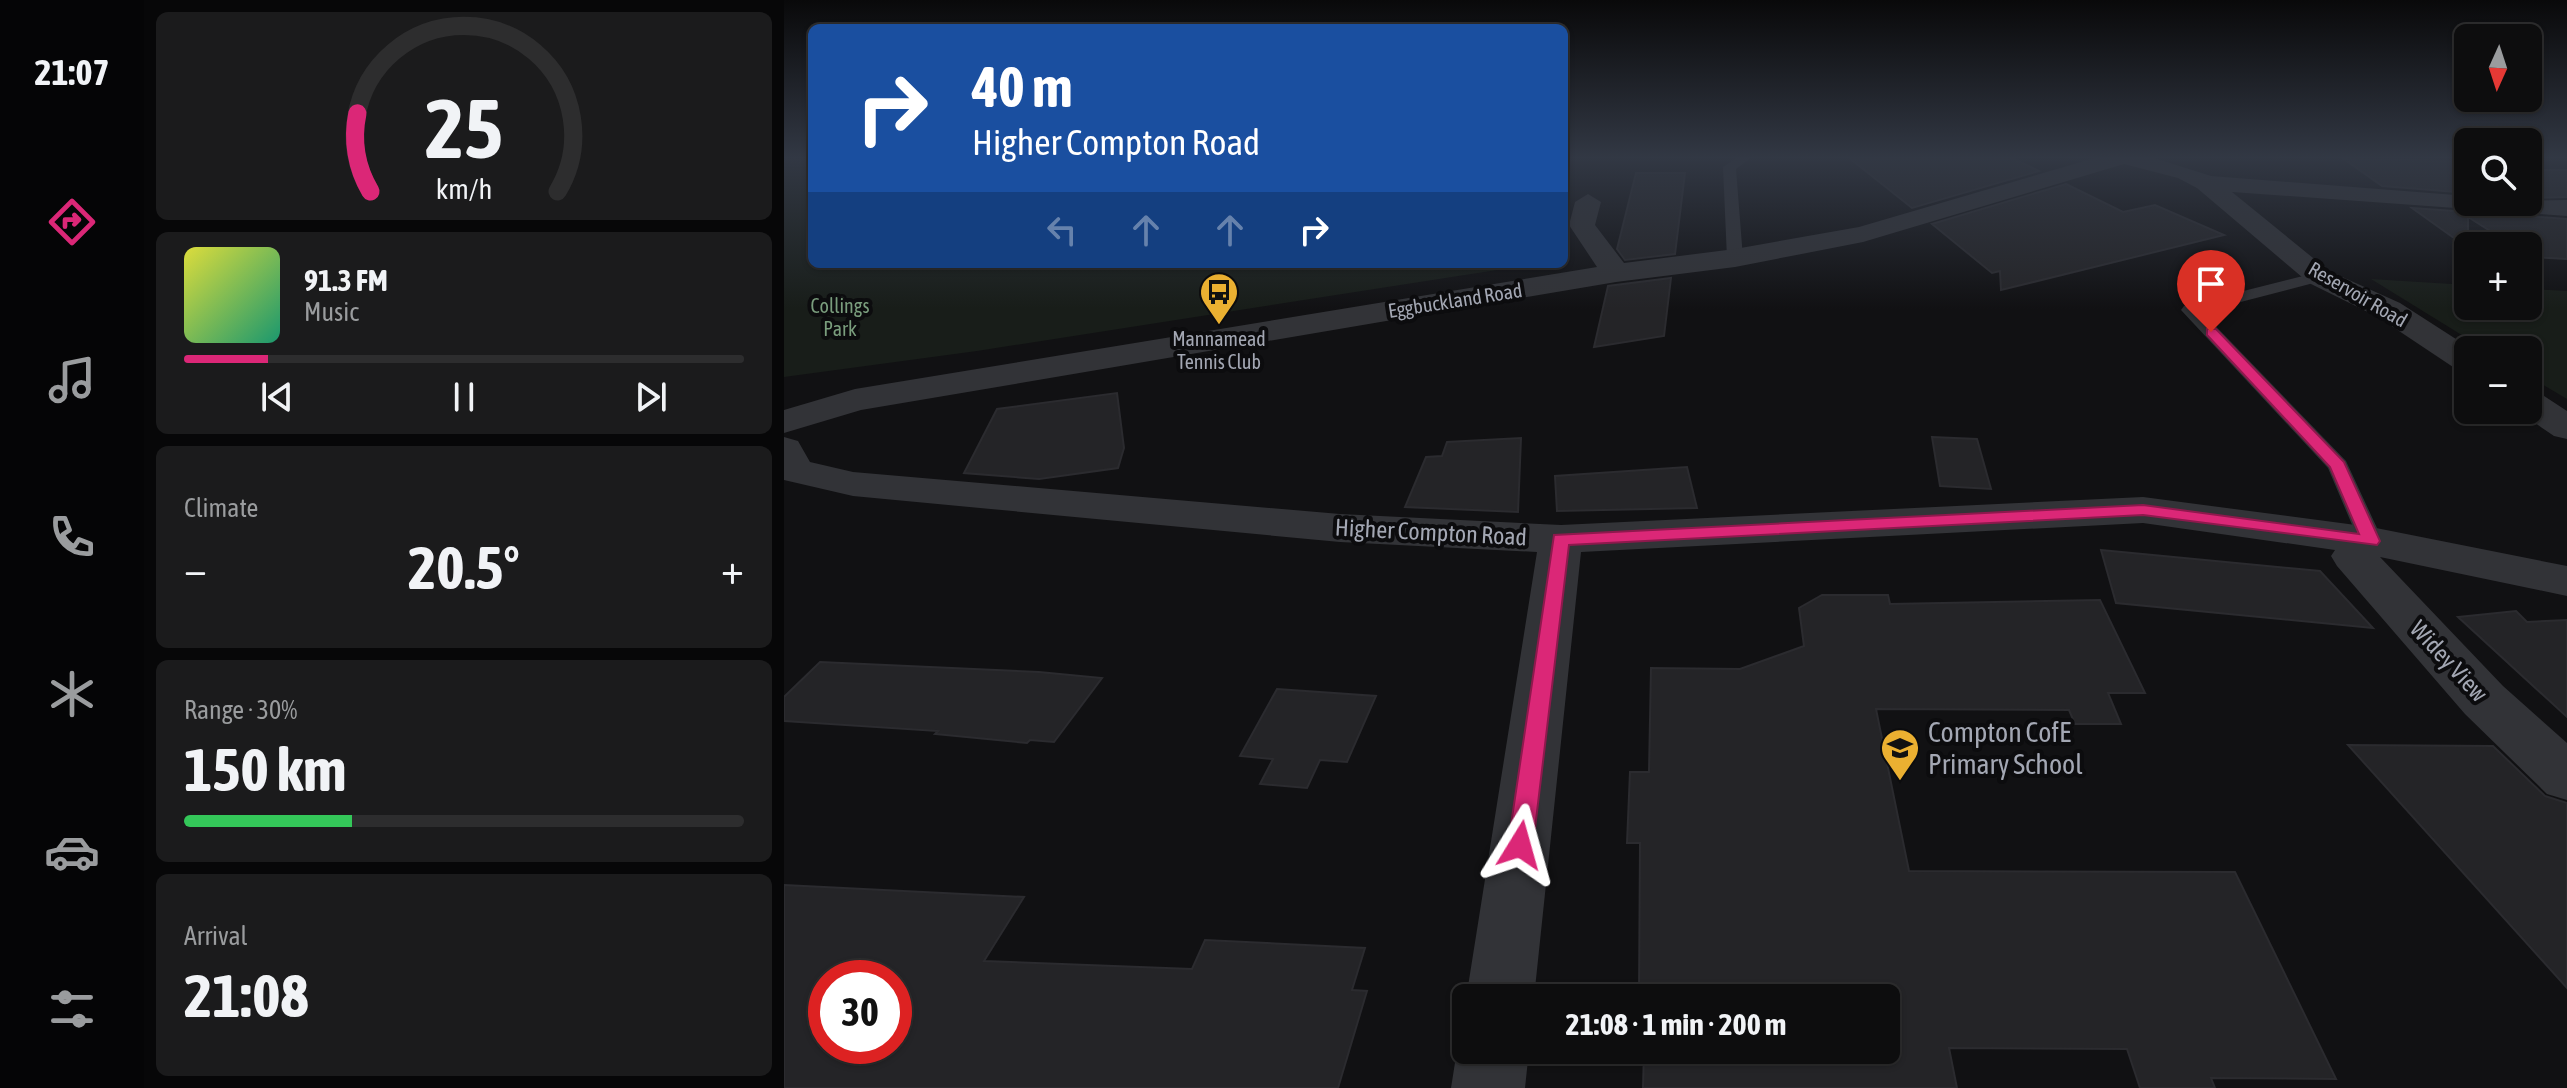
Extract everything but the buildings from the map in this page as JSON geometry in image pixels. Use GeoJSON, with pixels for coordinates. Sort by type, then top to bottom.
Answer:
{"type":"FeatureCollection","features":[{"type":"Feature","properties":{"kind":"street"},"geometry":{"type":"LineString","coordinates":[[1586,208],[1582,225],[1616,273]]}},
{"type":"Feature","properties":{"kind":"street","name":"Eggbuckland Road"},"geometry":{"type":"LineString","coordinates":[[786,435],[855,400],[1616,273],[1735,258],[1863,234],[1952,208]]}},
{"type":"Feature","properties":{"kind":"street","name":"Reservoir Road"},"geometry":{"type":"LineString","coordinates":[[2236,208],[2319,277],[2389,310],[2454,353]]}},
{"type":"Feature","properties":{"kind":"street"},"geometry":{"type":"LineString","coordinates":[[2542,411],[2567,428]]}},
{"type":"Feature","properties":{"kind":"street","name":"Higher Compton Road"},"geometry":{"type":"LineString","coordinates":[[786,435],[794,470],[853,484],[1340,528],[1561,539],[2143,510],[2371,541],[2567,581]]}},
{"type":"Feature","properties":{"kind":"street"},"geometry":{"type":"LineString","coordinates":[[1502,984],[1561,539]]}},
{"type":"Feature","properties":{"kind":"street","name":"Widey View"},"geometry":{"type":"LineString","coordinates":[[2371,541],[2353,556],[2484,700],[2567,777]]}},
{"type":"Feature","properties":{"kind":"street"},"geometry":{"type":"LineString","coordinates":[[1488,1088],[1491,1064]]}},
{"type":"Feature","properties":{"kind":"lane"},"geometry":{"type":"LineString","coordinates":[[1732,208],[1735,258]]}},
{"type":"Feature","properties":{"kind":"lane"},"geometry":{"type":"LineString","coordinates":[[2319,277],[2190,310],[2338,466],[2371,541]]}},
{"type":"Feature","properties":{"kind":"green space","name":"Collings Park"},"geometry":{"type":"Polygon","coordinates":[[[784,208],[808,208],[808,268],[1509,268],[977,351],[784,377],[784,208]]]}},
{"type":"Feature","properties":{"kind":"green space"},"geometry":{"type":"Polygon","coordinates":[[[2371,279],[2454,284],[2454,320],[2542,320],[2542,290],[2567,291],[2567,399],[2542,384],[2542,336],[2463,336],[2371,279]]]}},
{"type":"Feature","properties":{"kind":"place","name":"Mannamead Tennis Club"},"geometry":{"type":"Point","coordinates":[1219,326]}},
{"type":"Feature","properties":{"kind":"place","name":"Compton CofE Primary School"},"geometry":{"type":"Point","coordinates":[1900,782]}},
{"type":"Feature","properties":{"kind":"route"},"geometry":{"type":"LineString","coordinates":[[1520,845],[1561,539],[2143,510],[2371,541],[2338,466],[2211,332]]}}]}
